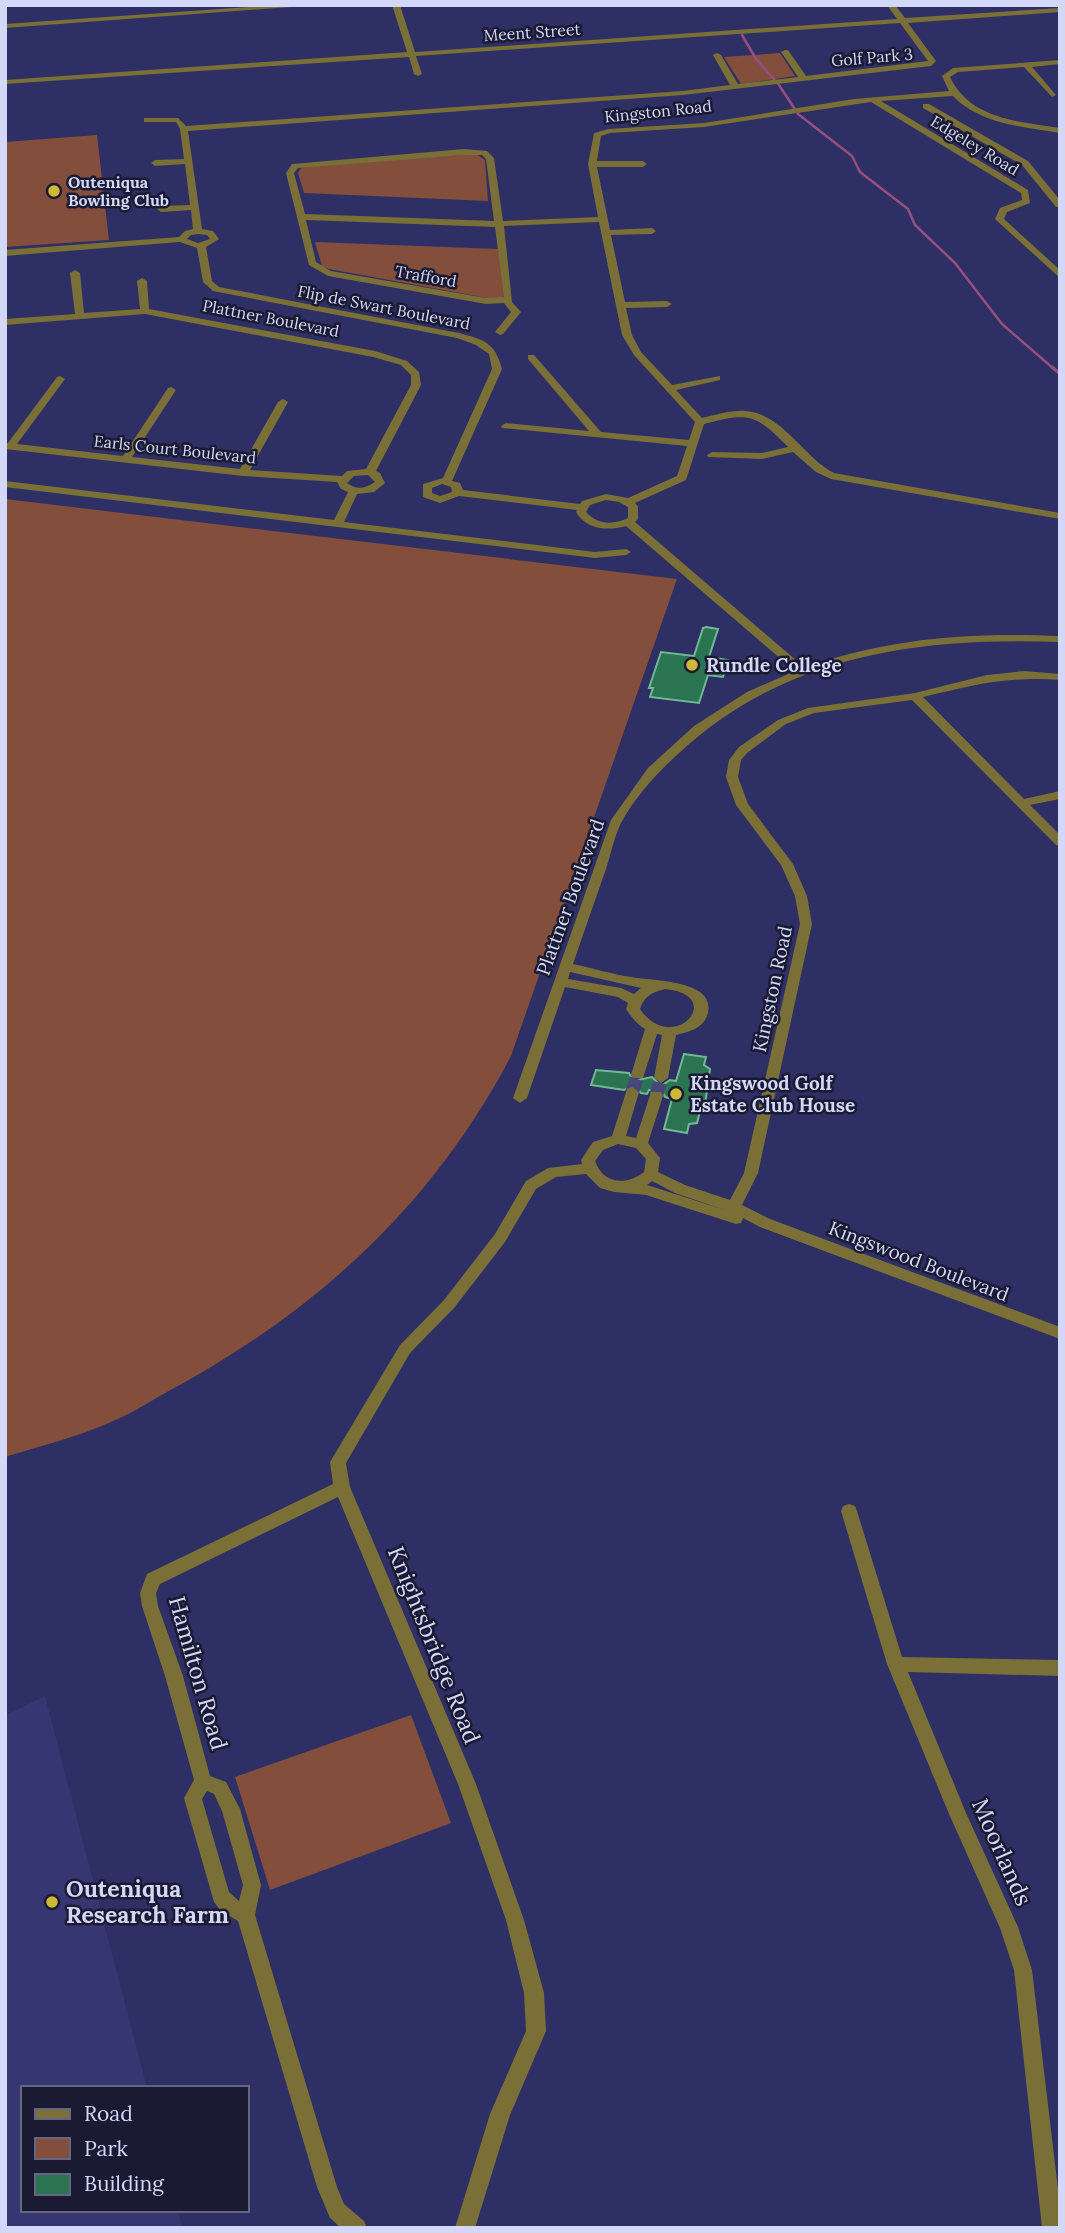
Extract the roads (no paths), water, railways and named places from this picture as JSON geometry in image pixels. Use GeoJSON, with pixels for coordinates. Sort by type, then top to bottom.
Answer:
{"type":"FeatureCollection","features":[{"type":"Feature","properties":{"kind":"street"},"geometry":{"type":"LineString","coordinates":[[5,26],[314,5]]}},
{"type":"Feature","properties":{"kind":"street"},"geometry":{"type":"LineString","coordinates":[[396,5],[418,74]]}},
{"type":"Feature","properties":{"kind":"street"},"geometry":{"type":"LineString","coordinates":[[891,5],[902,20]]}},
{"type":"Feature","properties":{"kind":"street","name":"Meent Street"},"geometry":{"type":"LineString","coordinates":[[5,82],[1041,8],[1060,10]]}},
{"type":"Feature","properties":{"kind":"street","name":"Golf Park 3"},"geometry":{"type":"LineString","coordinates":[[147,120],[178,120],[184,130],[736,88],[931,64],[932,61],[902,20]]}},
{"type":"Feature","properties":{"kind":"street"},"geometry":{"type":"LineString","coordinates":[[785,52],[803,78]]}},
{"type":"Feature","properties":{"kind":"street"},"geometry":{"type":"LineString","coordinates":[[717,55],[736,88]]}},
{"type":"Feature","properties":{"kind":"street"},"geometry":{"type":"LineString","coordinates":[[1060,62],[950,72],[946,79],[954,93],[975,110],[988,116],[1060,131]]}},
{"type":"Feature","properties":{"kind":"street"},"geometry":{"type":"LineString","coordinates":[[1026,65],[1052,95]]}},
{"type":"Feature","properties":{"kind":"street"},"geometry":{"type":"LineString","coordinates":[[566,88],[572,101]]}},
{"type":"Feature","properties":{"kind":"street","name":"Kingston Road"},"geometry":{"type":"LineString","coordinates":[[701,422],[631,343],[602,219],[593,164],[594,140],[603,133],[704,125],[873,100],[954,93]]}},
{"type":"Feature","properties":{"kind":"street"},"geometry":{"type":"LineString","coordinates":[[474,95],[478,107]]}},
{"type":"Feature","properties":{"kind":"street","name":"Edgeley Road"},"geometry":{"type":"LineString","coordinates":[[873,100],[1027,195],[1027,201],[1000,212],[999,219],[1060,275]]}},
{"type":"Feature","properties":{"kind":"street"},"geometry":{"type":"LineString","coordinates":[[373,102],[377,115]]}},
{"type":"Feature","properties":{"kind":"street"},"geometry":{"type":"LineString","coordinates":[[926,106],[1025,163],[1059,205]]}},
{"type":"Feature","properties":{"kind":"street"},"geometry":{"type":"LineString","coordinates":[[272,109],[276,123]]}},
{"type":"Feature","properties":{"kind":"street"},"geometry":{"type":"LineString","coordinates":[[184,130],[198,231]]}},
{"type":"Feature","properties":{"kind":"street"},"geometry":{"type":"LineString","coordinates":[[982,147],[993,144]]}},
{"type":"Feature","properties":{"kind":"street"},"geometry":{"type":"LineString","coordinates":[[960,153],[971,150]]}},
{"type":"Feature","properties":{"kind":"street","name":"Trafford"},"geometry":{"type":"LineString","coordinates":[[475,152],[491,158],[498,224],[511,295],[507,301],[486,301],[318,270],[312,263],[290,173],[295,166],[475,152]]}},
{"type":"Feature","properties":{"kind":"street"},"geometry":{"type":"LineString","coordinates":[[155,163],[188,161]]}},
{"type":"Feature","properties":{"kind":"street"},"geometry":{"type":"LineString","coordinates":[[593,164],[643,164]]}},
{"type":"Feature","properties":{"kind":"street"},"geometry":{"type":"LineString","coordinates":[[161,209],[196,207]]}},
{"type":"Feature","properties":{"kind":"street"},"geometry":{"type":"LineString","coordinates":[[301,217],[498,224],[602,219]]}},
{"type":"Feature","properties":{"kind":"street"},"geometry":{"type":"LineString","coordinates":[[5,253],[182,239],[188,233],[198,231],[215,236],[213,242],[201,246],[188,244],[182,239]]}},
{"type":"Feature","properties":{"kind":"street"},"geometry":{"type":"LineString","coordinates":[[606,233],[652,231]]}},
{"type":"Feature","properties":{"kind":"street","name":"Flip de Swart Boulevard"},"geometry":{"type":"LineString","coordinates":[[201,246],[208,282],[216,289],[459,336],[479,343],[493,353],[496,369],[447,481]]}},
{"type":"Feature","properties":{"kind":"street"},"geometry":{"type":"LineString","coordinates":[[75,273],[80,316]]}},
{"type":"Feature","properties":{"kind":"street"},"geometry":{"type":"LineString","coordinates":[[142,281],[145,311]]}},
{"type":"Feature","properties":{"kind":"street"},"geometry":{"type":"LineString","coordinates":[[500,332],[516,312],[507,301]]}},
{"type":"Feature","properties":{"kind":"street"},"geometry":{"type":"LineString","coordinates":[[621,305],[667,304]]}},
{"type":"Feature","properties":{"kind":"street","name":"Plattner Boulevard"},"geometry":{"type":"LineString","coordinates":[[5,322],[145,311],[375,354],[404,363],[416,374],[416,385],[370,472],[376,475],[380,483],[370,490],[354,491]]}},
{"type":"Feature","properties":{"kind":"street"},"geometry":{"type":"LineString","coordinates":[[531,357],[599,436]]}},
{"type":"Feature","properties":{"kind":"street"},"geometry":{"type":"LineString","coordinates":[[672,388],[717,378]]}},
{"type":"Feature","properties":{"kind":"street"},"geometry":{"type":"LineString","coordinates":[[8,446],[60,379]]}},
{"type":"Feature","properties":{"kind":"street"},"geometry":{"type":"LineString","coordinates":[[126,459],[171,390]]}},
{"type":"Feature","properties":{"kind":"street"},"geometry":{"type":"LineString","coordinates":[[243,473],[283,402]]}},
{"type":"Feature","properties":{"kind":"street"},"geometry":{"type":"LineString","coordinates":[[628,502],[682,478],[701,422],[740,414],[758,416],[811,467],[831,476],[1060,516]]}},
{"type":"Feature","properties":{"kind":"street"},"geometry":{"type":"LineString","coordinates":[[506,426],[694,444]]}},
{"type":"Feature","properties":{"kind":"street","name":"Earls Court Boulevard"},"geometry":{"type":"LineString","coordinates":[[8,446],[243,473],[342,479],[351,473],[370,472]]}},
{"type":"Feature","properties":{"kind":"street"},"geometry":{"type":"LineString","coordinates":[[712,455],[762,456],[793,449]]}},
{"type":"Feature","properties":{"kind":"street"},"geometry":{"type":"LineString","coordinates":[[337,524],[354,491],[343,486],[342,479]]}},
{"type":"Feature","properties":{"kind":"street"},"geometry":{"type":"LineString","coordinates":[[458,493],[456,485],[447,481],[431,484],[425,492],[440,500],[458,493],[582,507],[598,498],[615,497],[628,502],[635,510],[628,522],[612,526],[594,524],[583,516],[582,507]]}},
{"type":"Feature","properties":{"kind":"street"},"geometry":{"type":"LineString","coordinates":[[5,484],[595,555],[626,552]]}},
{"type":"Feature","properties":{"kind":"street"},"geometry":{"type":"LineString","coordinates":[[628,522],[802,671]]}},
{"type":"Feature","properties":{"kind":"street","name":"Plattner Boulevard"},"geometry":{"type":"LineString","coordinates":[[520,1098],[615,823],[640,783],[677,744],[710,718],[753,693],[802,671],[839,660],[943,639],[993,636],[1060,639]]}},
{"type":"Feature","properties":{"kind":"street","name":"Kingston Road"},"geometry":{"type":"LineString","coordinates":[[731,1212],[751,1173],[806,923],[801,896],[787,864],[742,805],[732,776],[735,760],[760,736],[782,722],[812,710],[915,695],[986,678],[1024,674],[1060,677]]}},
{"type":"Feature","properties":{"kind":"street"},"geometry":{"type":"LineString","coordinates":[[915,695],[1060,842]]}},
{"type":"Feature","properties":{"kind":"street"},"geometry":{"type":"LineString","coordinates":[[1023,803],[1060,795]]}},
{"type":"Feature","properties":{"kind":"street"},"geometry":{"type":"LineString","coordinates":[[565,967],[642,984],[665,985],[680,987],[693,993],[700,1002],[701,1013],[695,1023],[670,1031],[652,1029],[636,1016],[635,1001],[644,991],[665,985]]}},
{"type":"Feature","properties":{"kind":"street"},"geometry":{"type":"LineString","coordinates":[[560,982],[621,993],[635,1001]]}},
{"type":"Feature","properties":{"kind":"street"},"geometry":{"type":"LineString","coordinates":[[638,1075],[652,1029]]}},
{"type":"Feature","properties":{"kind":"street"},"geometry":{"type":"LineString","coordinates":[[661,1078],[670,1031]]}},
{"type":"Feature","properties":{"kind":"street"},"geometry":{"type":"LineString","coordinates":[[643,1058],[666,1061]]}},
{"type":"Feature","properties":{"kind":"street"},"geometry":{"type":"LineString","coordinates":[[618,1139],[632,1092]]}},
{"type":"Feature","properties":{"kind":"street"},"geometry":{"type":"LineString","coordinates":[[641,1144],[656,1096]]}},
{"type":"Feature","properties":{"kind":"street"},"geometry":{"type":"LineString","coordinates":[[626,1113],[649,1117]]}},
{"type":"Feature","properties":{"kind":"street"},"geometry":{"type":"LineString","coordinates":[[618,1139],[641,1144],[653,1158],[651,1174],[635,1186],[624,1188],[602,1183],[589,1168],[588,1160],[598,1146],[618,1139]]}},
{"type":"Feature","properties":{"kind":"street","name":"Knightsbridge Road"},"geometry":{"type":"LineString","coordinates":[[465,2228],[500,2114],[536,2031],[534,1993],[515,1920],[467,1784],[338,1472],[342,1451],[405,1349],[449,1304],[500,1238],[531,1185],[553,1172],[589,1168]]}},
{"type":"Feature","properties":{"kind":"street","name":"Kingswood Boulevard"},"geometry":{"type":"LineString","coordinates":[[651,1174],[757,1225],[765,1223],[1060,1333]]}},
{"type":"Feature","properties":{"kind":"street","name":"Kingswood Boulevard"},"geometry":{"type":"LineString","coordinates":[[624,1188],[647,1190],[731,1212]]}},
{"type":"Feature","properties":{"kind":"street","name":"Hamilton Road"},"geometry":{"type":"LineString","coordinates":[[203,1781],[174,1676],[150,1606],[148,1593],[153,1579],[342,1486]]}},
{"type":"Feature","properties":{"kind":"street","name":"Moorlands"},"geometry":{"type":"LineString","coordinates":[[849,1511],[896,1664],[943,1780],[1009,1927],[1023,1970],[1052,2228]]}},
{"type":"Feature","properties":{"kind":"street"},"geometry":{"type":"LineString","coordinates":[[896,1664],[1060,1668]]}},
{"type":"Feature","properties":{"kind":"street"},"geometry":{"type":"LineString","coordinates":[[246,1915],[228,1905],[221,1896],[193,1803],[195,1790],[203,1781],[220,1788],[231,1809],[253,1885],[246,1915],[327,2187],[337,2211],[357,2228]]}},
{"type":"Feature","properties":{"kind":"waterway"},"geometry":{"type":"LineString","coordinates":[[742,35],[756,59],[779,85],[798,114],[852,156],[860,172],[908,209],[915,225],[955,263],[1002,324],[1054,369]]}},
{"type":"Feature","properties":{"kind":"waterway"},"geometry":{"type":"LineString","coordinates":[[1052,367],[1060,374]]}},
{"type":"Feature","properties":{"kind":"tunnel"},"geometry":{"type":"LineString","coordinates":[[632,1092],[638,1075]]}},
{"type":"Feature","properties":{"kind":"tunnel"},"geometry":{"type":"LineString","coordinates":[[656,1096],[661,1078]]}},
{"type":"Feature","properties":{"kind":"place","name":"Outeniqua Bowling Club"},"geometry":{"type":"Point","coordinates":[54,191]}},
{"type":"Feature","properties":{"kind":"place","name":"Rundle College"},"geometry":{"type":"Point","coordinates":[692,665]}},
{"type":"Feature","properties":{"kind":"place","name":"Kingswood Golf Estate Club House"},"geometry":{"type":"Point","coordinates":[676,1094]}},
{"type":"Feature","properties":{"kind":"place","name":"Outeniqua Research Farm"},"geometry":{"type":"Point","coordinates":[52,1902]}}]}
